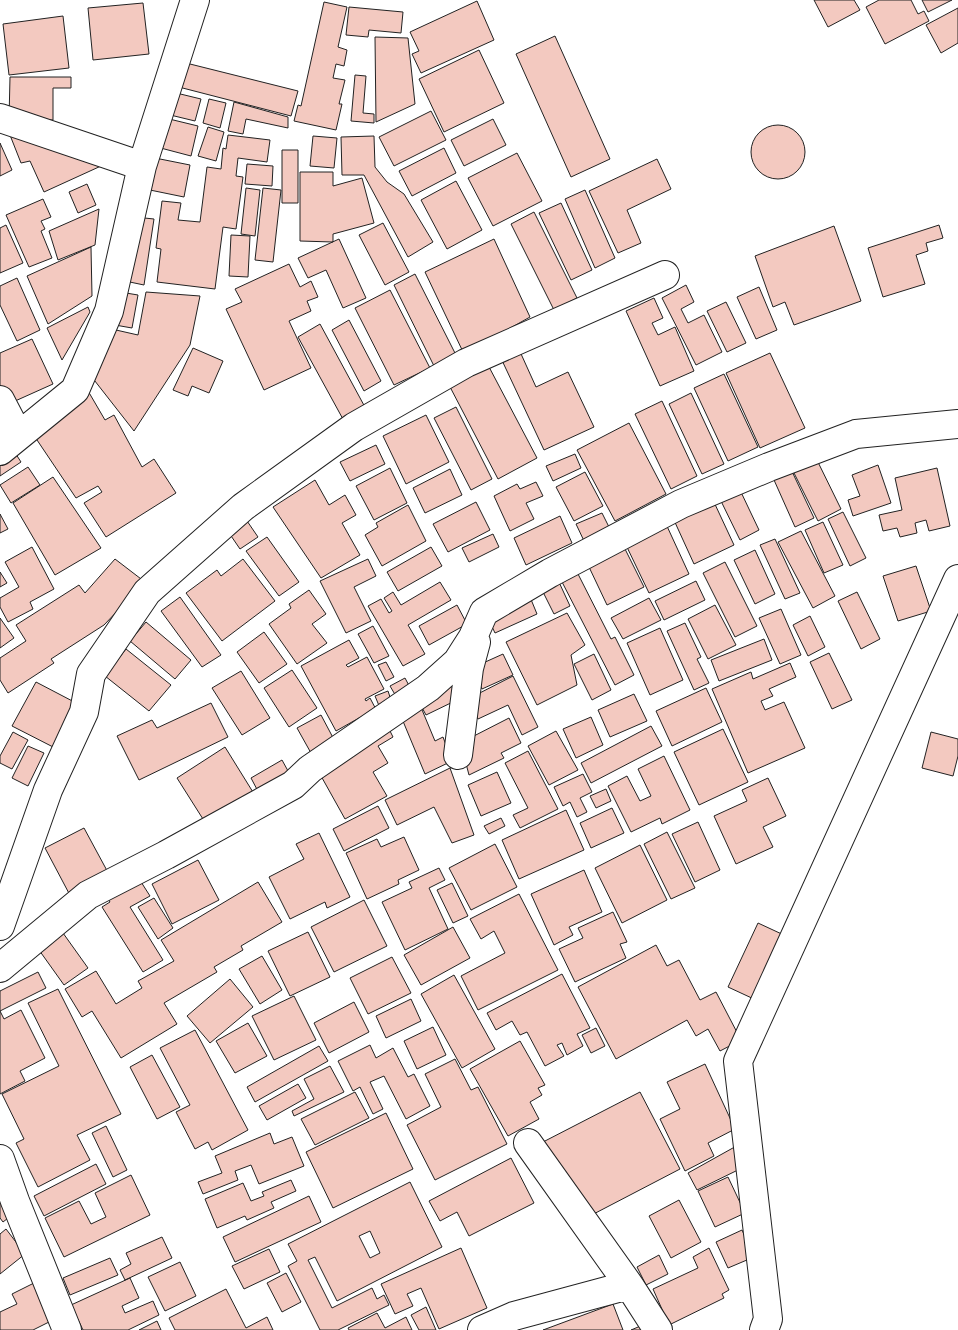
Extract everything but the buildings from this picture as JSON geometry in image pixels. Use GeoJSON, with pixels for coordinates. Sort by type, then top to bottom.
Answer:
{"type":"FeatureCollection","features":[{"type":"Feature","properties":{"kind":"street"},"geometry":{"type":"LineString","coordinates":[[0,451],[75,390],[109,311],[142,166],[195,0]]}},
{"type":"Feature","properties":{"kind":"street"},"geometry":{"type":"LineString","coordinates":[[0,118],[142,166]]}},
{"type":"Feature","properties":{"kind":"street"},"geometry":{"type":"LineString","coordinates":[[0,926],[48,790],[84,712],[91,674],[147,592],[243,507],[354,427],[466,363],[665,275]]}},
{"type":"Feature","properties":{"kind":"street"},"geometry":{"type":"LineString","coordinates":[[0,400],[14,426],[0,438]]}},
{"type":"Feature","properties":{"kind":"street"},"geometry":{"type":"LineString","coordinates":[[0,968],[88,895],[166,855],[293,785],[310,769],[428,688],[457,662],[473,637],[484,612],[550,573],[681,504],[769,467],[856,434],[958,424]]}},
{"type":"Feature","properties":{"kind":"street"},"geometry":{"type":"LineString","coordinates":[[764,1330],[768,1319],[738,1061],[958,579]]}},
{"type":"Feature","properties":{"kind":"street"},"geometry":{"type":"LineString","coordinates":[[458,755],[469,668],[484,612]]}},
{"type":"Feature","properties":{"kind":"street"},"geometry":{"type":"LineString","coordinates":[[528,1143],[629,1285],[658,1330]]}},
{"type":"Feature","properties":{"kind":"street"},"geometry":{"type":"LineString","coordinates":[[0,1159],[67,1330]]}},
{"type":"Feature","properties":{"kind":"street"},"geometry":{"type":"LineString","coordinates":[[482,1330],[514,1316],[629,1285]]}}]}
